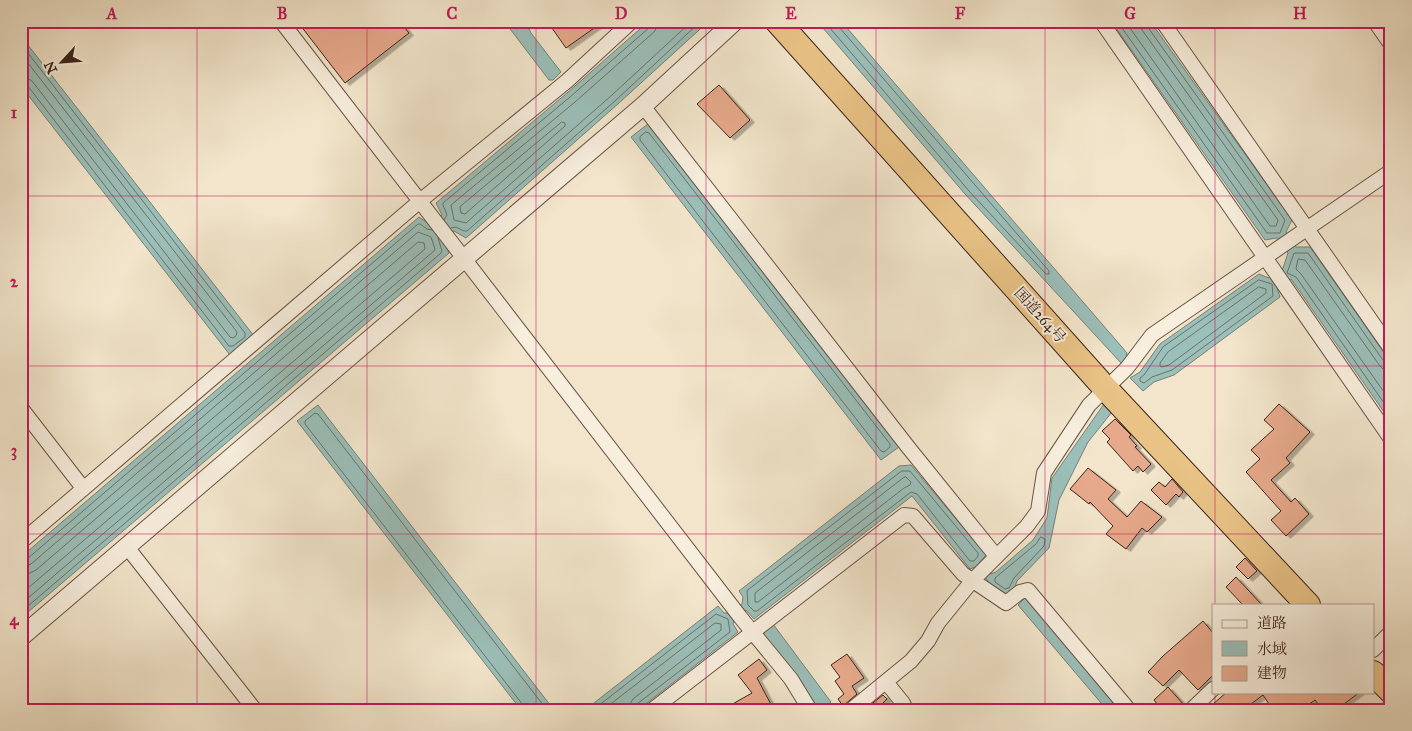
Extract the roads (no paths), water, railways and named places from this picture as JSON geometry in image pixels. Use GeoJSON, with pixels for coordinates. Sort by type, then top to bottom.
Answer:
{"type":"FeatureCollection","features":[{"type":"Feature","properties":{"kind":"highway","name":"国道264号"},"geometry":{"type":"LineString","coordinates":[[777,21],[1106,389],[1305,604]]}},
{"type":"Feature","properties":{"kind":"highway"},"geometry":{"type":"LineString","coordinates":[[1374,674],[1391,691]]}},
{"type":"Feature","properties":{"kind":"street"},"geometry":{"type":"LineString","coordinates":[[280,21],[737,612],[791,679],[810,710]]}},
{"type":"Feature","properties":{"kind":"street"},"geometry":{"type":"LineString","coordinates":[[21,542],[420,201],[567,81],[632,21]]}},
{"type":"Feature","properties":{"kind":"street"},"geometry":{"type":"LineString","coordinates":[[21,637],[643,106],[735,21]]}},
{"type":"Feature","properties":{"kind":"street"},"geometry":{"type":"LineString","coordinates":[[1101,21],[1391,439]]}},
{"type":"Feature","properties":{"kind":"street"},"geometry":{"type":"LineString","coordinates":[[1162,21],[1391,349]]}},
{"type":"Feature","properties":{"kind":"street"},"geometry":{"type":"LineString","coordinates":[[1377,21],[1391,41]]}},
{"type":"Feature","properties":{"kind":"street"},"geometry":{"type":"LineString","coordinates":[[643,106],[908,447],[996,556]]}},
{"type":"Feature","properties":{"kind":"street"},"geometry":{"type":"LineString","coordinates":[[851,710],[911,661],[928,641],[938,624],[979,574],[1027,526],[1038,511],[1044,473],[1089,404],[1127,368],[1152,335],[1391,171]]}},
{"type":"Feature","properties":{"kind":"street"},"geometry":{"type":"LineString","coordinates":[[21,408],[83,488]]}},
{"type":"Feature","properties":{"kind":"street"},"geometry":{"type":"LineString","coordinates":[[652,710],[904,515],[913,516],[962,574],[979,574],[1006,603],[1020,592],[1028,590],[1129,710]]}},
{"type":"Feature","properties":{"kind":"street"},"geometry":{"type":"LineString","coordinates":[[127,547],[254,710]]}},
{"type":"Feature","properties":{"kind":"street"},"geometry":{"type":"LineString","coordinates":[[1374,649],[1391,632]]}},
{"type":"Feature","properties":{"kind":"street"},"geometry":{"type":"LineString","coordinates":[[886,682],[904,702],[906,710]]}},
{"type":"Feature","properties":{"kind":"street"},"geometry":{"type":"LineString","coordinates":[[1191,710],[1212,690]]}},
{"type":"Feature","properties":{"kind":"water"},"geometry":{"type":"Polygon","coordinates":[[[504,21],[525,21],[531,33],[561,72],[553,80],[549,80],[504,21]]]}},
{"type":"Feature","properties":{"kind":"water"},"geometry":{"type":"Polygon","coordinates":[[[649,21],[709,21],[466,238],[454,231],[443,239],[449,253],[21,618],[21,557],[419,217],[430,225],[442,215],[436,203],[649,21]]]}},
{"type":"Feature","properties":{"kind":"water"},"geometry":{"type":"Polygon","coordinates":[[[817,21],[841,21],[1127,353],[1125,361],[1121,363],[965,194],[817,21]]]}},
{"type":"Feature","properties":{"kind":"water"},"geometry":{"type":"Polygon","coordinates":[[[1111,21],[1150,21],[1292,220],[1286,232],[1296,247],[1310,247],[1391,363],[1391,422],[1291,279],[1277,288],[1280,297],[1174,375],[1154,382],[1143,391],[1130,378],[1140,372],[1160,344],[1259,274],[1269,278],[1283,268],[1288,253],[1277,238],[1265,240],[1111,21]]]}},
{"type":"Feature","properties":{"kind":"water"},"geometry":{"type":"Polygon","coordinates":[[[21,36],[254,336],[230,355],[21,86],[21,36]]]}},
{"type":"Feature","properties":{"kind":"water"},"geometry":{"type":"Polygon","coordinates":[[[648,124],[899,447],[881,460],[631,137],[648,124]]]}},
{"type":"Feature","properties":{"kind":"water"},"geometry":{"type":"Polygon","coordinates":[[[1104,404],[1112,412],[1088,442],[1059,500],[1049,548],[1017,581],[1013,592],[1005,595],[989,584],[975,567],[970,569],[912,496],[754,619],[746,610],[734,619],[733,624],[738,632],[638,710],[585,710],[718,606],[724,613],[730,613],[742,604],[743,597],[739,591],[899,466],[911,465],[986,555],[979,563],[990,574],[996,572],[1033,540],[1047,518],[1052,478],[1104,404]]]}},
{"type":"Feature","properties":{"kind":"water"},"geometry":{"type":"Polygon","coordinates":[[[318,405],[554,710],[521,710],[297,421],[318,405]]]}},
{"type":"Feature","properties":{"kind":"water"},"geometry":{"type":"Polygon","coordinates":[[[1025,598],[1121,710],[1107,710],[1018,605],[1025,598]]]}},
{"type":"Feature","properties":{"kind":"water"},"geometry":{"type":"Polygon","coordinates":[[[773,624],[831,702],[828,704],[833,710],[817,710],[802,683],[765,638],[763,631],[773,624]]]}}]}
